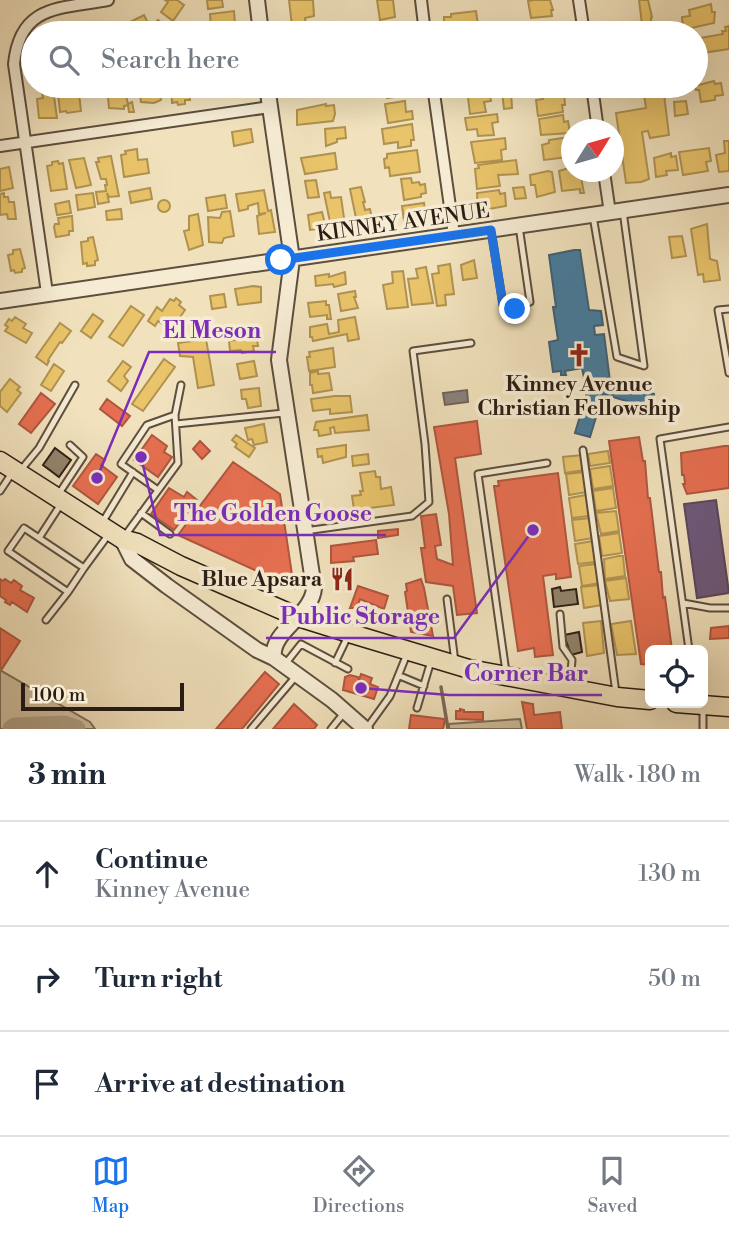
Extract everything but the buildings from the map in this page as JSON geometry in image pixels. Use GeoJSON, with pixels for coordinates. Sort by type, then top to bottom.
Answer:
{"type":"FeatureCollection","features":[{"type":"Feature","properties":{"kind":"main road"},"geometry":{"type":"LineString","coordinates":[[11,468],[111,532],[298,617],[456,665],[617,697],[645,700]]}},
{"type":"Feature","properties":{"kind":"main road"},"geometry":{"type":"LineString","coordinates":[[708,706],[729,708]]}},
{"type":"Feature","properties":{"kind":"street"},"geometry":{"type":"LineString","coordinates":[[31,21],[49,11],[108,0]]}},
{"type":"Feature","properties":{"kind":"street"},"geometry":{"type":"LineString","coordinates":[[257,0],[260,21]]}},
{"type":"Feature","properties":{"kind":"street"},"geometry":{"type":"LineString","coordinates":[[421,0],[424,21]]}},
{"type":"Feature","properties":{"kind":"street"},"geometry":{"type":"LineString","coordinates":[[579,0],[582,21]]}},
{"type":"Feature","properties":{"kind":"street"},"geometry":{"type":"LineString","coordinates":[[21,34],[16,44],[14,64],[47,293]]}},
{"type":"Feature","properties":{"kind":"street"},"geometry":{"type":"LineString","coordinates":[[269,98],[292,259],[279,360],[314,588],[310,603],[278,640],[273,651],[279,662]]}},
{"type":"Feature","properties":{"kind":"street"},"geometry":{"type":"LineString","coordinates":[[435,98],[454,236]]}},
{"type":"Feature","properties":{"kind":"street"},"geometry":{"type":"LineString","coordinates":[[594,98],[596,119]]}},
{"type":"Feature","properties":{"kind":"street"},"geometry":{"type":"LineString","coordinates":[[0,146],[270,107]]}},
{"type":"Feature","properties":{"kind":"street"},"geometry":{"type":"LineString","coordinates":[[607,182],[617,212]]}},
{"type":"Feature","properties":{"kind":"street","name":"KINNEY AVENUE"},"geometry":{"type":"LineString","coordinates":[[0,301],[729,195]]}},
{"type":"Feature","properties":{"kind":"street"},"geometry":{"type":"LineString","coordinates":[[111,532],[132,559],[257,650],[297,675],[366,729]]}},
{"type":"Feature","properties":{"kind":"lane"},"geometry":{"type":"LineString","coordinates":[[593,216],[617,357],[644,366],[617,212]]}},
{"type":"Feature","properties":{"kind":"lane"},"geometry":{"type":"LineString","coordinates":[[491,230],[503,305],[515,309],[530,302],[519,226]]}},
{"type":"Feature","properties":{"kind":"lane"},"geometry":{"type":"LineString","coordinates":[[729,309],[718,310],[729,373]]}},
{"type":"Feature","properties":{"kind":"lane"},"geometry":{"type":"LineString","coordinates":[[305,531],[412,516],[429,502],[425,444],[413,351],[471,343]]}},
{"type":"Feature","properties":{"kind":"lane"},"geometry":{"type":"LineString","coordinates":[[0,491],[11,468],[38,448],[75,385]]}},
{"type":"Feature","properties":{"kind":"lane"},"geometry":{"type":"LineString","coordinates":[[111,532],[141,513],[178,463],[175,415],[181,385]]}},
{"type":"Feature","properties":{"kind":"lane"},"geometry":{"type":"LineString","coordinates":[[176,424],[288,413]]}},
{"type":"Feature","properties":{"kind":"lane"},"geometry":{"type":"LineString","coordinates":[[158,490],[121,464],[147,425],[175,415]]}},
{"type":"Feature","properties":{"kind":"lane"},"geometry":{"type":"LineString","coordinates":[[688,645],[660,439],[729,427]]}},
{"type":"Feature","properties":{"kind":"lane"},"geometry":{"type":"LineString","coordinates":[[39,538],[83,457],[69,445]]}},
{"type":"Feature","properties":{"kind":"lane"},"geometry":{"type":"LineString","coordinates":[[583,450],[617,697]]}},
{"type":"Feature","properties":{"kind":"lane"},"geometry":{"type":"LineString","coordinates":[[506,676],[478,474],[547,463]]}},
{"type":"Feature","properties":{"kind":"lane"},"geometry":{"type":"LineString","coordinates":[[46,620],[111,532],[133,472]]}},
{"type":"Feature","properties":{"kind":"lane"},"geometry":{"type":"LineString","coordinates":[[141,513],[170,534]]}},
{"type":"Feature","properties":{"kind":"lane"},"geometry":{"type":"LineString","coordinates":[[68,592],[8,551],[24,528],[84,568]]}},
{"type":"Feature","properties":{"kind":"lane"},"geometry":{"type":"LineString","coordinates":[[447,599],[456,665]]}},
{"type":"Feature","properties":{"kind":"lane"},"geometry":{"type":"LineString","coordinates":[[683,603],[729,608]]}},
{"type":"Feature","properties":{"kind":"lane"},"geometry":{"type":"LineString","coordinates":[[560,614],[563,647],[572,660],[570,688]]}},
{"type":"Feature","properties":{"kind":"lane"},"geometry":{"type":"LineString","coordinates":[[335,663],[349,633]]}},
{"type":"Feature","properties":{"kind":"lane"},"geometry":{"type":"LineString","coordinates":[[279,662],[300,644],[348,669]]}},
{"type":"Feature","properties":{"kind":"lane"},"geometry":{"type":"LineString","coordinates":[[366,729],[380,713],[400,676],[408,651]]}},
{"type":"Feature","properties":{"kind":"lane"},"geometry":{"type":"LineString","coordinates":[[417,708],[431,658]]}},
{"type":"Feature","properties":{"kind":"lane"},"geometry":{"type":"LineString","coordinates":[[251,729],[297,675]]}},
{"type":"Feature","properties":{"kind":"lane"},"geometry":{"type":"LineString","coordinates":[[400,676],[424,685]]}},
{"type":"Feature","properties":{"kind":"lane"},"geometry":{"type":"LineString","coordinates":[[693,708],[703,729]]}},
{"type":"Feature","properties":{"kind":"lane"},"geometry":{"type":"LineString","coordinates":[[331,729],[345,712]]}},
{"type":"Feature","properties":{"kind":"shaded area"},"geometry":{"type":"Polygon","coordinates":[[[0,670],[90,722],[95,729],[0,729],[0,670]]]}},
{"type":"Feature","properties":{"kind":"shaded area"},"geometry":{"type":"Polygon","coordinates":[[[520,719],[522,729],[449,729],[449,724],[520,719]]]}},
{"type":"Feature","properties":{"kind":"waterway"},"geometry":{"type":"LineString","coordinates":[[441,687],[448,729]]}},
{"type":"Feature","properties":{"kind":"waterway"},"geometry":{"type":"LineString","coordinates":[[12,729],[64,725],[76,729]]}},
{"type":"Feature","properties":{"kind":"place","name":"Kinney Avenue Christian Fellowship"},"geometry":{"type":"Point","coordinates":[579,355]}},
{"type":"Feature","properties":{"kind":"place","name":"The Golden Goose"},"geometry":{"type":"Point","coordinates":[141,457]}},
{"type":"Feature","properties":{"kind":"place","name":"El Meson"},"geometry":{"type":"Point","coordinates":[97,478]}},
{"type":"Feature","properties":{"kind":"place","name":"Public Storage"},"geometry":{"type":"Point","coordinates":[533,530]}},
{"type":"Feature","properties":{"kind":"place","name":"Blue Apsara"},"geometry":{"type":"Point","coordinates":[342,579]}},
{"type":"Feature","properties":{"kind":"place","name":"Corner Bar"},"geometry":{"type":"Point","coordinates":[361,688]}},
{"type":"Feature","properties":{"kind":"route"},"geometry":{"type":"LineString","coordinates":[[281,260],[491,230],[503,305],[515,309]]}}]}
